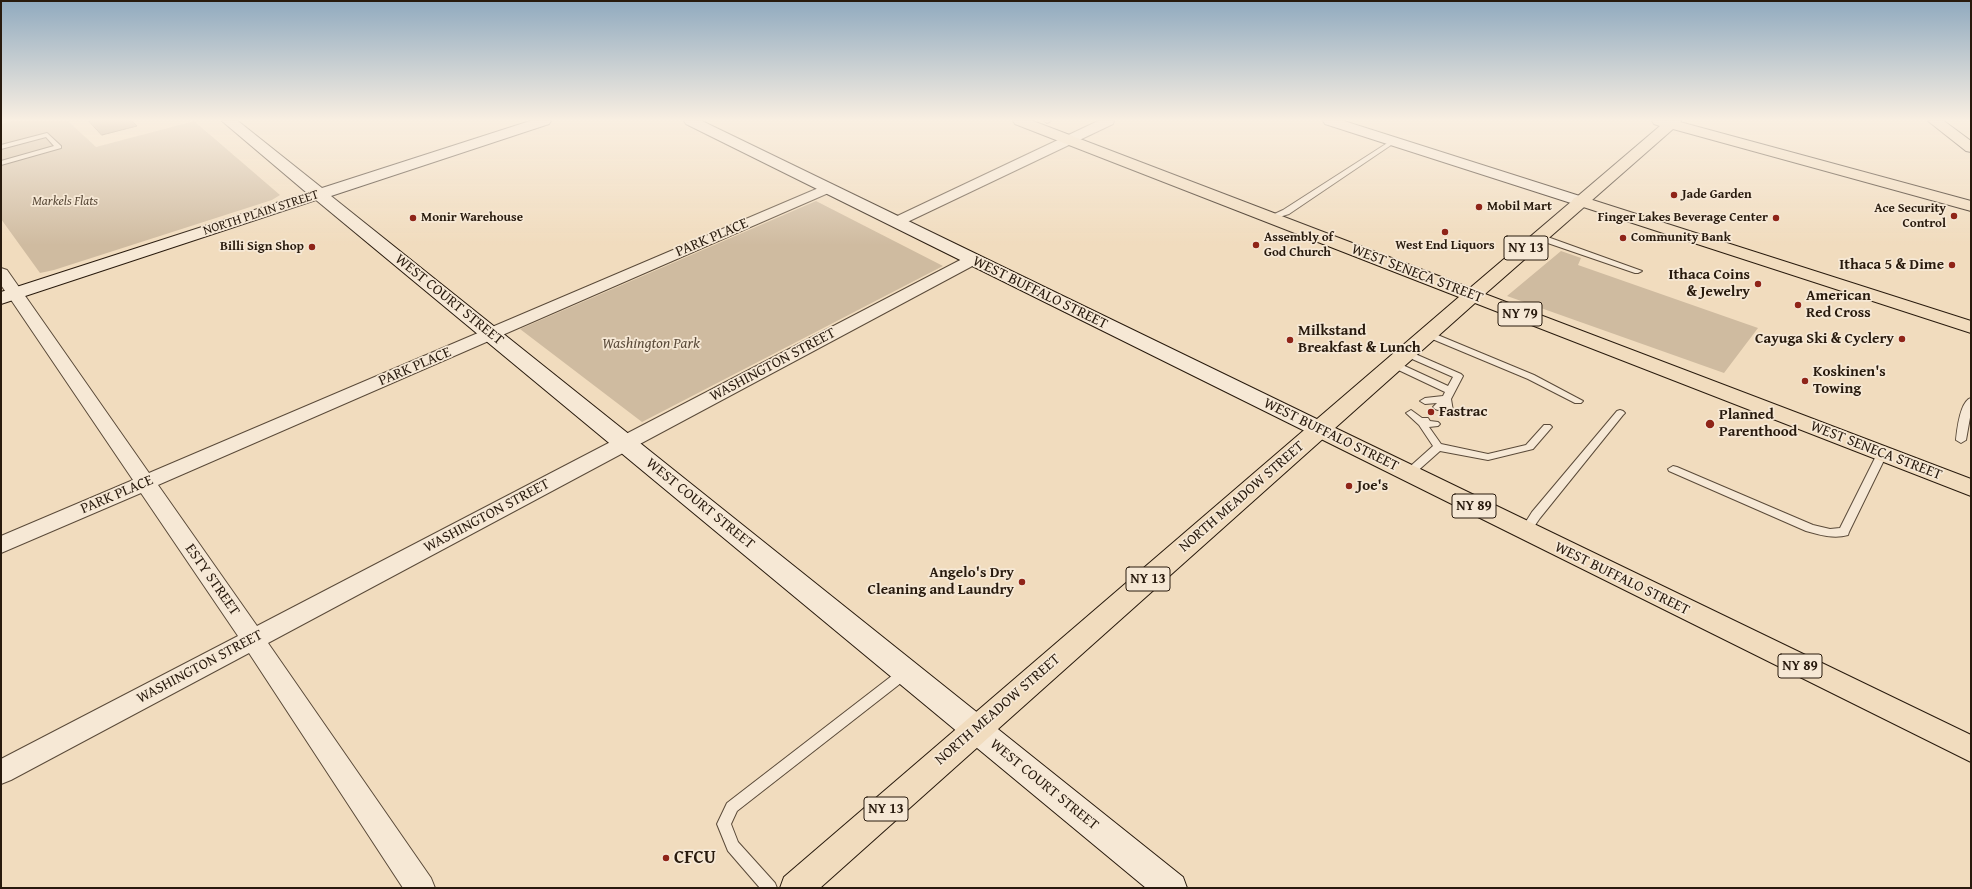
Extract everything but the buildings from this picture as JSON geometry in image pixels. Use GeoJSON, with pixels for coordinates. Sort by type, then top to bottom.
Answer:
{"type":"FeatureCollection","features":[{"type":"Feature","properties":{"kind":"main road","name":"WEST SENECA STREET"},"geometry":{"type":"LineString","coordinates":[[1127,162],[1971,488]]}},
{"type":"Feature","properties":{"kind":"main road","name":"NY 13"},"geometry":{"type":"LineString","coordinates":[[1580,201],[1622,162]]}},
{"type":"Feature","properties":{"kind":"main road"},"geometry":{"type":"LineString","coordinates":[[1814,162],[1971,206]]}},
{"type":"Feature","properties":{"kind":"main road"},"geometry":{"type":"LineString","coordinates":[[1580,201],[1971,327]]}},
{"type":"Feature","properties":{"kind":"main road","name":"NORTH MEADOW STREET"},"geometry":{"type":"LineString","coordinates":[[796,888],[1580,201]]}},
{"type":"Feature","properties":{"kind":"main road","name":"WEST BUFFALO STREET"},"geometry":{"type":"LineString","coordinates":[[1319,429],[1971,749]]}},
{"type":"Feature","properties":{"kind":"street","name":"WEST COURT STREET"},"geometry":{"type":"LineString","coordinates":[[280,162],[1171,888]]}},
{"type":"Feature","properties":{"kind":"street","name":"NORTH PLAIN STREET"},"geometry":{"type":"LineString","coordinates":[[9,296],[416,162]]}},
{"type":"Feature","properties":{"kind":"street","name":"WEST BUFFALO STREET"},"geometry":{"type":"LineString","coordinates":[[776,162],[1319,429]]}},
{"type":"Feature","properties":{"kind":"street"},"geometry":{"type":"LineString","coordinates":[[896,222],[1022,162]]}},
{"type":"Feature","properties":{"kind":"street"},"geometry":{"type":"LineString","coordinates":[[1461,162],[1580,201]]}},
{"type":"Feature","properties":{"kind":"street","name":"PARK PLACE"},"geometry":{"type":"LineString","coordinates":[[1,545],[828,188]]}},
{"type":"Feature","properties":{"kind":"street","name":"WASHINGTON STREET"},"geometry":{"type":"LineString","coordinates":[[1,772],[972,260]]}},
{"type":"Feature","properties":{"kind":"street","name":"ESTY STREET"},"geometry":{"type":"LineString","coordinates":[[1,273],[9,296],[145,483],[420,888]]}},
{"type":"Feature","properties":{"kind":"lane"},"geometry":{"type":"LineString","coordinates":[[1270,218],[1286,212],[1361,162]]}},
{"type":"Feature","properties":{"kind":"lane"},"geometry":{"type":"LineString","coordinates":[[1539,237],[1638,271]]}},
{"type":"Feature","properties":{"kind":"lane"},"geometry":{"type":"LineString","coordinates":[[1428,334],[1531,377],[1578,401]]}},
{"type":"Feature","properties":{"kind":"lane"},"geometry":{"type":"LineString","coordinates":[[1400,359],[1448,395]]}},
{"type":"Feature","properties":{"kind":"lane"},"geometry":{"type":"LineString","coordinates":[[1400,359],[1458,376],[1448,395],[1438,407]]}},
{"type":"Feature","properties":{"kind":"lane"},"geometry":{"type":"LineString","coordinates":[[1425,401],[1448,395]]}},
{"type":"Feature","properties":{"kind":"lane"},"geometry":{"type":"LineString","coordinates":[[1448,395],[1448,411]]}},
{"type":"Feature","properties":{"kind":"lane"},"geometry":{"type":"LineString","coordinates":[[1961,440],[1964,417],[1971,401]]}},
{"type":"Feature","properties":{"kind":"lane"},"geometry":{"type":"LineString","coordinates":[[1412,413],[1423,421],[1435,424]]}},
{"type":"Feature","properties":{"kind":"lane"},"geometry":{"type":"LineString","coordinates":[[1525,531],[1536,515],[1620,413]]}},
{"type":"Feature","properties":{"kind":"lane"},"geometry":{"type":"LineString","coordinates":[[1423,421],[1438,447],[1488,457],[1529,447],[1547,427]]}},
{"type":"Feature","properties":{"kind":"lane"},"geometry":{"type":"LineString","coordinates":[[1408,473],[1438,447]]}},
{"type":"Feature","properties":{"kind":"lane"},"geometry":{"type":"LineString","coordinates":[[1673,469],[1810,528],[1830,533],[1844,532],[1882,454]]}},
{"type":"Feature","properties":{"kind":"lane"},"geometry":{"type":"LineString","coordinates":[[770,888],[733,846],[724,824],[732,807],[906,672]]}},
{"type":"Feature","properties":{"kind":"green space","name":"Markels Flats"},"geometry":{"type":"Polygon","coordinates":[[[1,162],[242,162],[280,195],[272,200],[54,270],[40,273],[1,219],[1,162]]]}},
{"type":"Feature","properties":{"kind":"green space","name":"Washington Park"},"geometry":{"type":"Polygon","coordinates":[[[816,201],[943,266],[642,422],[520,329],[816,201]]]}},
{"type":"Feature","properties":{"kind":"green space"},"geometry":{"type":"Polygon","coordinates":[[[1561,251],[1581,258],[1578,265],[1758,328],[1724,373],[1507,296],[1561,251]]]}},
{"type":"Feature","properties":{"kind":"place","name":"Jade Garden"},"geometry":{"type":"Point","coordinates":[1674,195]}},
{"type":"Feature","properties":{"kind":"place","name":"Mobil Mart"},"geometry":{"type":"Point","coordinates":[1479,207]}},
{"type":"Feature","properties":{"kind":"place","name":"Ace Security Control"},"geometry":{"type":"Point","coordinates":[1954,216]}},
{"type":"Feature","properties":{"kind":"place","name":"Monir Warehouse"},"geometry":{"type":"Point","coordinates":[413,218]}},
{"type":"Feature","properties":{"kind":"place","name":"Finger Lakes Beverage Center"},"geometry":{"type":"Point","coordinates":[1776,218]}},
{"type":"Feature","properties":{"kind":"place","name":"West End Liquors"},"geometry":{"type":"Point","coordinates":[1445,232]}},
{"type":"Feature","properties":{"kind":"place","name":"Community Bank"},"geometry":{"type":"Point","coordinates":[1623,238]}},
{"type":"Feature","properties":{"kind":"place","name":"Assembly of God Church"},"geometry":{"type":"Point","coordinates":[1256,245]}},
{"type":"Feature","properties":{"kind":"place","name":"Billi Sign Shop"},"geometry":{"type":"Point","coordinates":[312,247]}},
{"type":"Feature","properties":{"kind":"place","name":"Ithaca 5 & Dime"},"geometry":{"type":"Point","coordinates":[1952,265]}},
{"type":"Feature","properties":{"kind":"place","name":"Ithaca Coins & Jewelry"},"geometry":{"type":"Point","coordinates":[1758,284]}},
{"type":"Feature","properties":{"kind":"place","name":"American Red Cross"},"geometry":{"type":"Point","coordinates":[1798,305]}},
{"type":"Feature","properties":{"kind":"place","name":"Cayuga Ski & Cyclery"},"geometry":{"type":"Point","coordinates":[1902,339]}},
{"type":"Feature","properties":{"kind":"place","name":"Milkstand Breakfast & Lunch"},"geometry":{"type":"Point","coordinates":[1290,340]}},
{"type":"Feature","properties":{"kind":"place","name":"Koskinen's Towing"},"geometry":{"type":"Point","coordinates":[1805,381]}},
{"type":"Feature","properties":{"kind":"place","name":"Fastrac"},"geometry":{"type":"Point","coordinates":[1431,412]}},
{"type":"Feature","properties":{"kind":"place","name":"Planned Parenthood"},"geometry":{"type":"Point","coordinates":[1710,424]}},
{"type":"Feature","properties":{"kind":"place","name":"Joe's"},"geometry":{"type":"Point","coordinates":[1349,486]}},
{"type":"Feature","properties":{"kind":"place","name":"Angelo's Dry Cleaning and Laundry"},"geometry":{"type":"Point","coordinates":[1022,582]}},
{"type":"Feature","properties":{"kind":"place","name":"CFCU"},"geometry":{"type":"Point","coordinates":[666,858]}}]}
